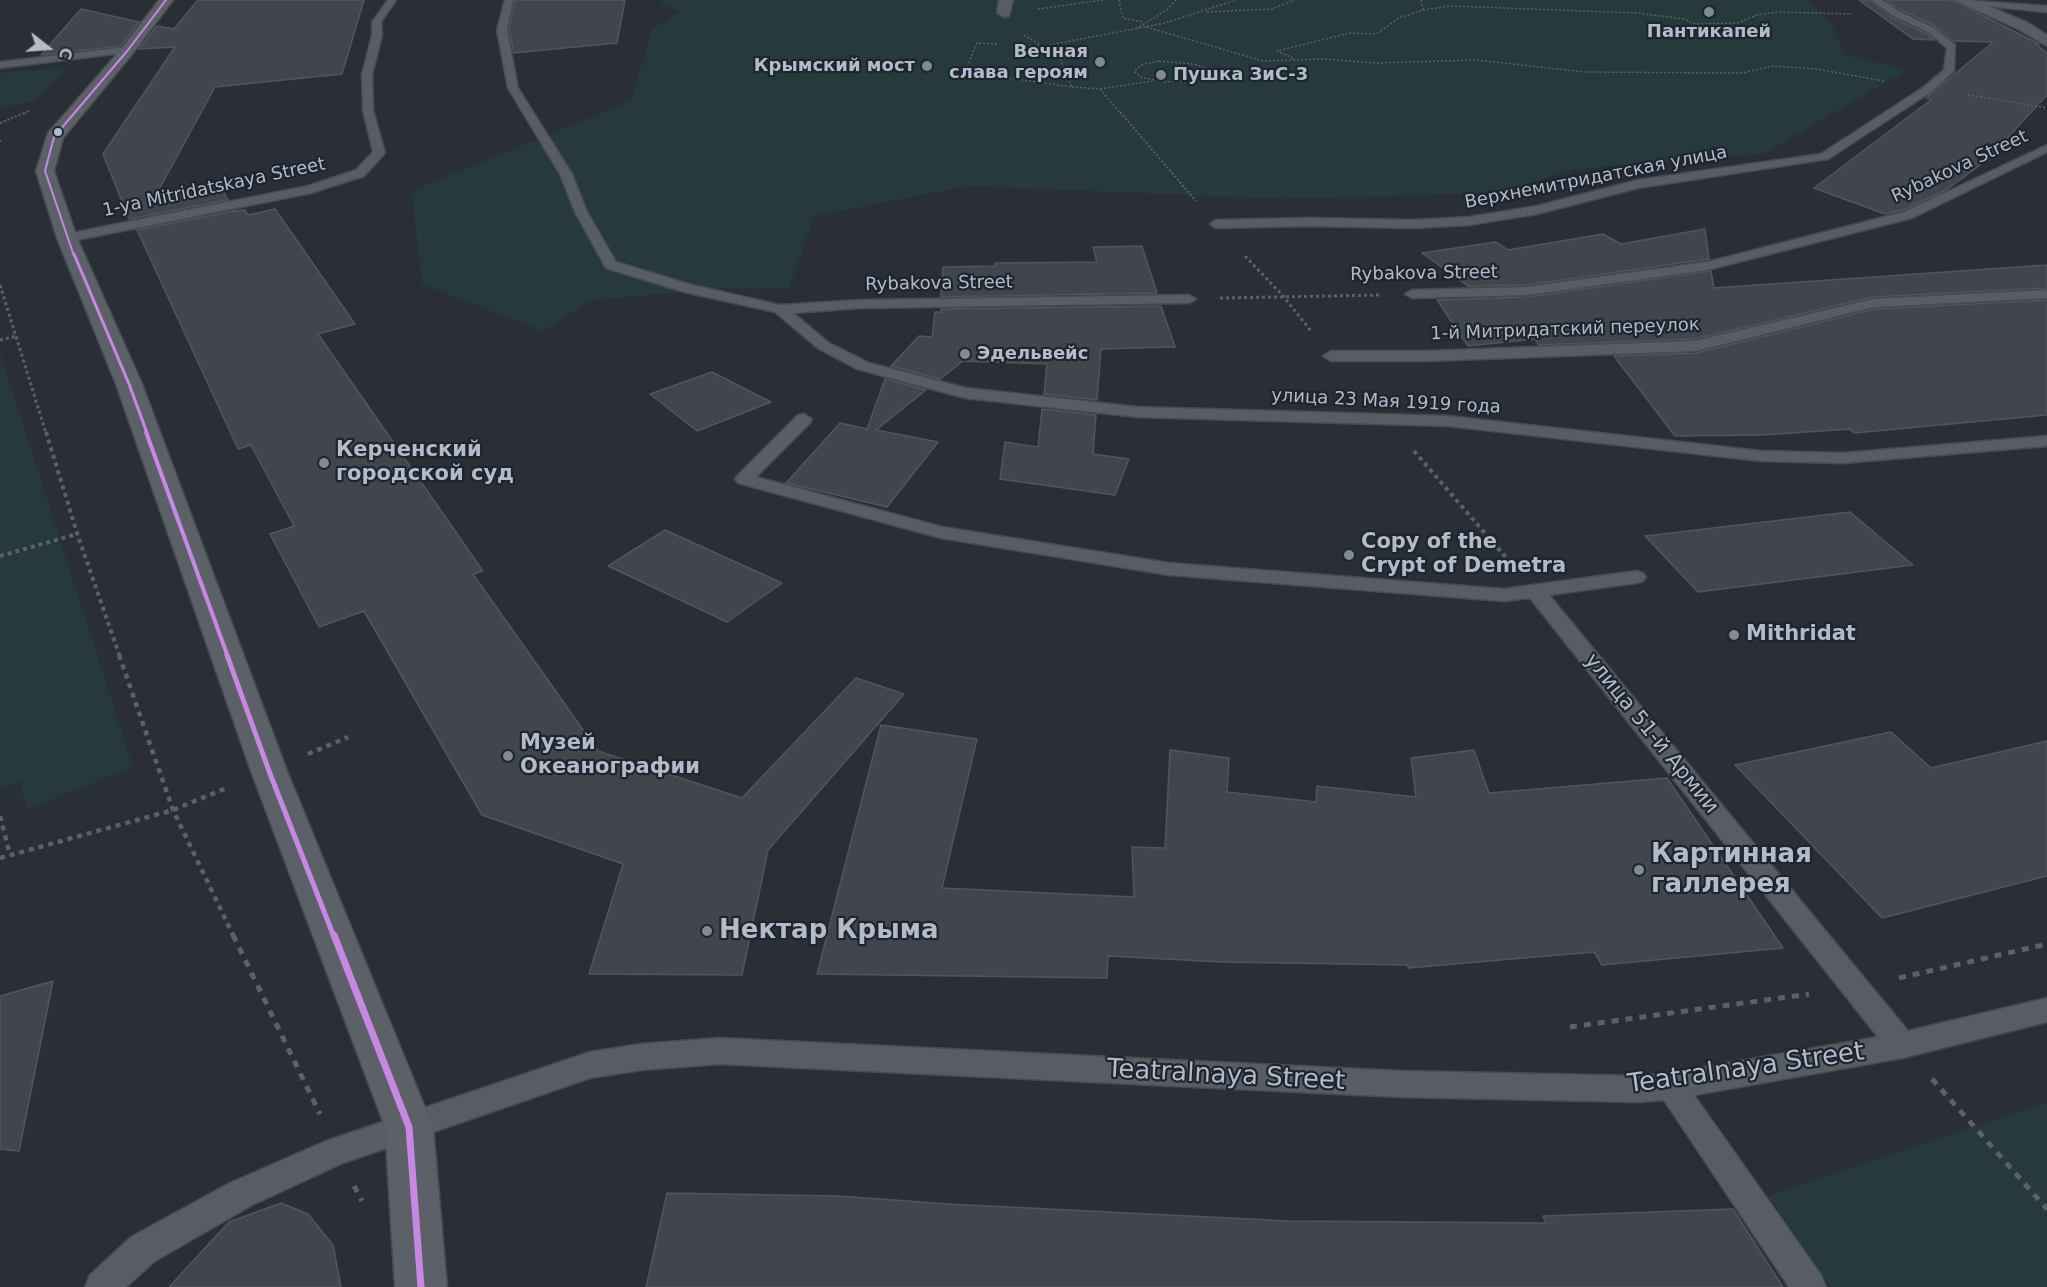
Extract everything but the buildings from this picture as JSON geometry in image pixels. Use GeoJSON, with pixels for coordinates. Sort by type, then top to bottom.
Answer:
{"type":"FeatureCollection","features":[{"type":"Feature","properties":{"kind":"main road"},"geometry":{"type":"LineString","coordinates":[[166,0],[128,50],[54,137],[45,171],[67,238],[129,384],[269,771],[409,1127],[421,1287]]}},
{"type":"Feature","properties":{"kind":"street"},"geometry":{"type":"LineString","coordinates":[[1963,1],[2023,26],[2047,42]]}},
{"type":"Feature","properties":{"kind":"lane","name":"1-ya Mitridatskaya Street"},"geometry":{"type":"LineString","coordinates":[[67,238],[311,189],[360,173],[379,153],[368,110],[367,75],[377,35],[376,22],[392,0]]}},
{"type":"Feature","properties":{"kind":"lane"},"geometry":{"type":"LineString","coordinates":[[509,0],[502,30],[513,88],[566,174],[581,212],[611,265],[689,289],[780,309]]}},
{"type":"Feature","properties":{"kind":"lane","name":"Верхнемитридатская улица"},"geometry":{"type":"LineString","coordinates":[[1216,224],[1308,222],[1413,224],[1469,221],[1537,210],[1638,184],[1824,157],[1928,89],[1948,71],[1952,47],[1931,30],[1894,12],[1876,0]]}},
{"type":"Feature","properties":{"kind":"lane"},"geometry":{"type":"LineString","coordinates":[[1963,1],[2047,9]]}},
{"type":"Feature","properties":{"kind":"lane"},"geometry":{"type":"LineString","coordinates":[[0,65],[128,50]]}},
{"type":"Feature","properties":{"kind":"lane","name":"Rybakova Street"},"geometry":{"type":"LineString","coordinates":[[1412,294],[1527,291],[1707,266],[1908,215],[2047,148]]}},
{"type":"Feature","properties":{"kind":"lane","name":"1-й Митридатский переулок"},"geometry":{"type":"LineString","coordinates":[[1331,356],[1428,356],[1695,346],[1874,303],[2047,294]]}},
{"type":"Feature","properties":{"kind":"lane","name":"Rybakova Street"},"geometry":{"type":"LineString","coordinates":[[780,309],[860,304],[1189,299]]}},
{"type":"Feature","properties":{"kind":"lane","name":"улица 23 Мая 1919 года"},"geometry":{"type":"LineString","coordinates":[[780,309],[824,346],[863,366],[965,393],[1137,411],[1448,421],[1761,456],[1843,458],[2047,441]]}},
{"type":"Feature","properties":{"kind":"lane"},"geometry":{"type":"LineString","coordinates":[[804,419],[744,479],[941,532],[1169,569],[1504,595],[1636,577]]}},
{"type":"Feature","properties":{"kind":"lane","name":"улица 51-й Армии"},"geometry":{"type":"LineString","coordinates":[[1535,591],[1902,1045]]}},
{"type":"Feature","properties":{"kind":"lane","name":"Teatralnaya Street"},"geometry":{"type":"LineString","coordinates":[[102,1287],[143,1249],[241,1194],[337,1151],[590,1065],[641,1057],[720,1052],[1401,1084],[1640,1089],[1671,1086],[1902,1045],[2047,1010]]}},
{"type":"Feature","properties":{"kind":"lane"},"geometry":{"type":"LineString","coordinates":[[1671,1086],[1809,1287]]}},
{"type":"Feature","properties":{"kind":"path"},"geometry":{"type":"LineString","coordinates":[[1005,6],[1103,0]]}},
{"type":"Feature","properties":{"kind":"path"},"geometry":{"type":"LineString","coordinates":[[1119,0],[1123,18],[1144,22]]}},
{"type":"Feature","properties":{"kind":"path"},"geometry":{"type":"LineString","coordinates":[[1135,29],[1168,9],[1176,0]]}},
{"type":"Feature","properties":{"kind":"path"},"geometry":{"type":"LineString","coordinates":[[1010,45],[1044,46],[1146,27],[1203,13],[1236,0]]}},
{"type":"Feature","properties":{"kind":"path"},"geometry":{"type":"LineString","coordinates":[[1203,13],[1272,9],[1294,0]]}},
{"type":"Feature","properties":{"kind":"path"},"geometry":{"type":"LineString","coordinates":[[1421,0],[1423,10]]}},
{"type":"Feature","properties":{"kind":"path"},"geometry":{"type":"LineString","coordinates":[[1296,59],[1277,51],[1350,33],[1376,34],[1399,18],[1423,10],[1450,6],[1637,13],[1684,19],[1696,24],[1737,23],[1757,15],[1776,12],[1866,14],[1894,12]]}},
{"type":"Feature","properties":{"kind":"path"},"geometry":{"type":"LineString","coordinates":[[1146,27],[1263,61],[1296,59],[1376,63],[1476,60],[1585,72],[1743,73],[1773,66],[1816,69],[2047,108]]}},
{"type":"Feature","properties":{"kind":"path"},"geometry":{"type":"LineString","coordinates":[[999,44],[977,43],[965,72],[1100,89],[1155,81],[1192,81],[1204,77],[1207,71],[1194,64],[1177,61],[1150,62],[1135,68],[1134,71],[1140,77],[1155,81]]}},
{"type":"Feature","properties":{"kind":"path"},"geometry":{"type":"LineString","coordinates":[[1044,46],[1059,57],[1072,87]]}},
{"type":"Feature","properties":{"kind":"path"},"geometry":{"type":"LineString","coordinates":[[1100,89],[1103,94]]}},
{"type":"Feature","properties":{"kind":"path"},"geometry":{"type":"LineString","coordinates":[[0,286],[77,534],[172,810],[367,1212]]}},
{"type":"Feature","properties":{"kind":"path","name":"Rybakova Street"},"geometry":{"type":"LineString","coordinates":[[1189,299],[1412,294]]}},
{"type":"Feature","properties":{"kind":"path"},"geometry":{"type":"LineString","coordinates":[[0,340],[17,336]]}},
{"type":"Feature","properties":{"kind":"path"},"geometry":{"type":"LineString","coordinates":[[0,556],[77,534]]}},
{"type":"Feature","properties":{"kind":"path"},"geometry":{"type":"LineString","coordinates":[[0,858],[172,810]]}},
{"type":"Feature","properties":{"kind":"path"},"geometry":{"type":"LineString","coordinates":[[0,816],[10,855]]}},
{"type":"Feature","properties":{"kind":"path"},"geometry":{"type":"LineString","coordinates":[[1902,1045],[2047,1209]]}},
{"type":"Feature","properties":{"kind":"shaded area"},"geometry":{"type":"Polygon","coordinates":[[[664,0],[1807,0],[1833,27],[1845,55],[1907,70],[1764,154],[1577,169],[1494,193],[1287,199],[969,186],[814,216],[789,289],[731,288],[593,300],[543,331],[422,284],[411,191],[631,101],[652,29],[681,11],[659,3],[664,0]]]}},
{"type":"Feature","properties":{"kind":"shaded area"},"geometry":{"type":"Polygon","coordinates":[[[68,67],[35,101],[0,108],[0,73],[68,67]]]}},
{"type":"Feature","properties":{"kind":"shaded area"},"geometry":{"type":"Polygon","coordinates":[[[0,352],[133,767],[28,809],[19,781],[0,788],[0,352]]]}},
{"type":"Feature","properties":{"kind":"shaded area"},"geometry":{"type":"Polygon","coordinates":[[[2047,1103],[2047,1287],[1831,1287],[1768,1196],[2047,1103]]]}},
{"type":"Feature","properties":{"kind":"transit line"},"geometry":{"type":"LineString","coordinates":[[166,0],[128,50],[54,137],[45,171],[67,238],[129,384],[269,771],[409,1127],[421,1287]]}},
{"type":"Feature","properties":{"kind":"place","name":"Пантикапей"},"geometry":{"type":"Point","coordinates":[1709,12]}},
{"type":"Feature","properties":{"kind":"place","name":"Вечная слава героям"},"geometry":{"type":"Point","coordinates":[1100,62]}},
{"type":"Feature","properties":{"kind":"place","name":"Крымский мост"},"geometry":{"type":"Point","coordinates":[927,66]}},
{"type":"Feature","properties":{"kind":"place","name":"Пушка ЗиС-3"},"geometry":{"type":"Point","coordinates":[1161,75]}},
{"type":"Feature","properties":{"kind":"place","name":"Эдельвейс"},"geometry":{"type":"Point","coordinates":[965,354]}},
{"type":"Feature","properties":{"kind":"place","name":"Керченский городской суд"},"geometry":{"type":"Point","coordinates":[324,463]}},
{"type":"Feature","properties":{"kind":"place","name":"Copy of the Crypt of Demetra"},"geometry":{"type":"Point","coordinates":[1349,555]}},
{"type":"Feature","properties":{"kind":"place","name":"Mithridat"},"geometry":{"type":"Point","coordinates":[1734,635]}},
{"type":"Feature","properties":{"kind":"place","name":"Музей Океанографии"},"geometry":{"type":"Point","coordinates":[508,756]}},
{"type":"Feature","properties":{"kind":"place","name":"Картинная галлерея"},"geometry":{"type":"Point","coordinates":[1639,870]}},
{"type":"Feature","properties":{"kind":"place","name":"Нектар Крыма"},"geometry":{"type":"Point","coordinates":[707,931]}}]}
